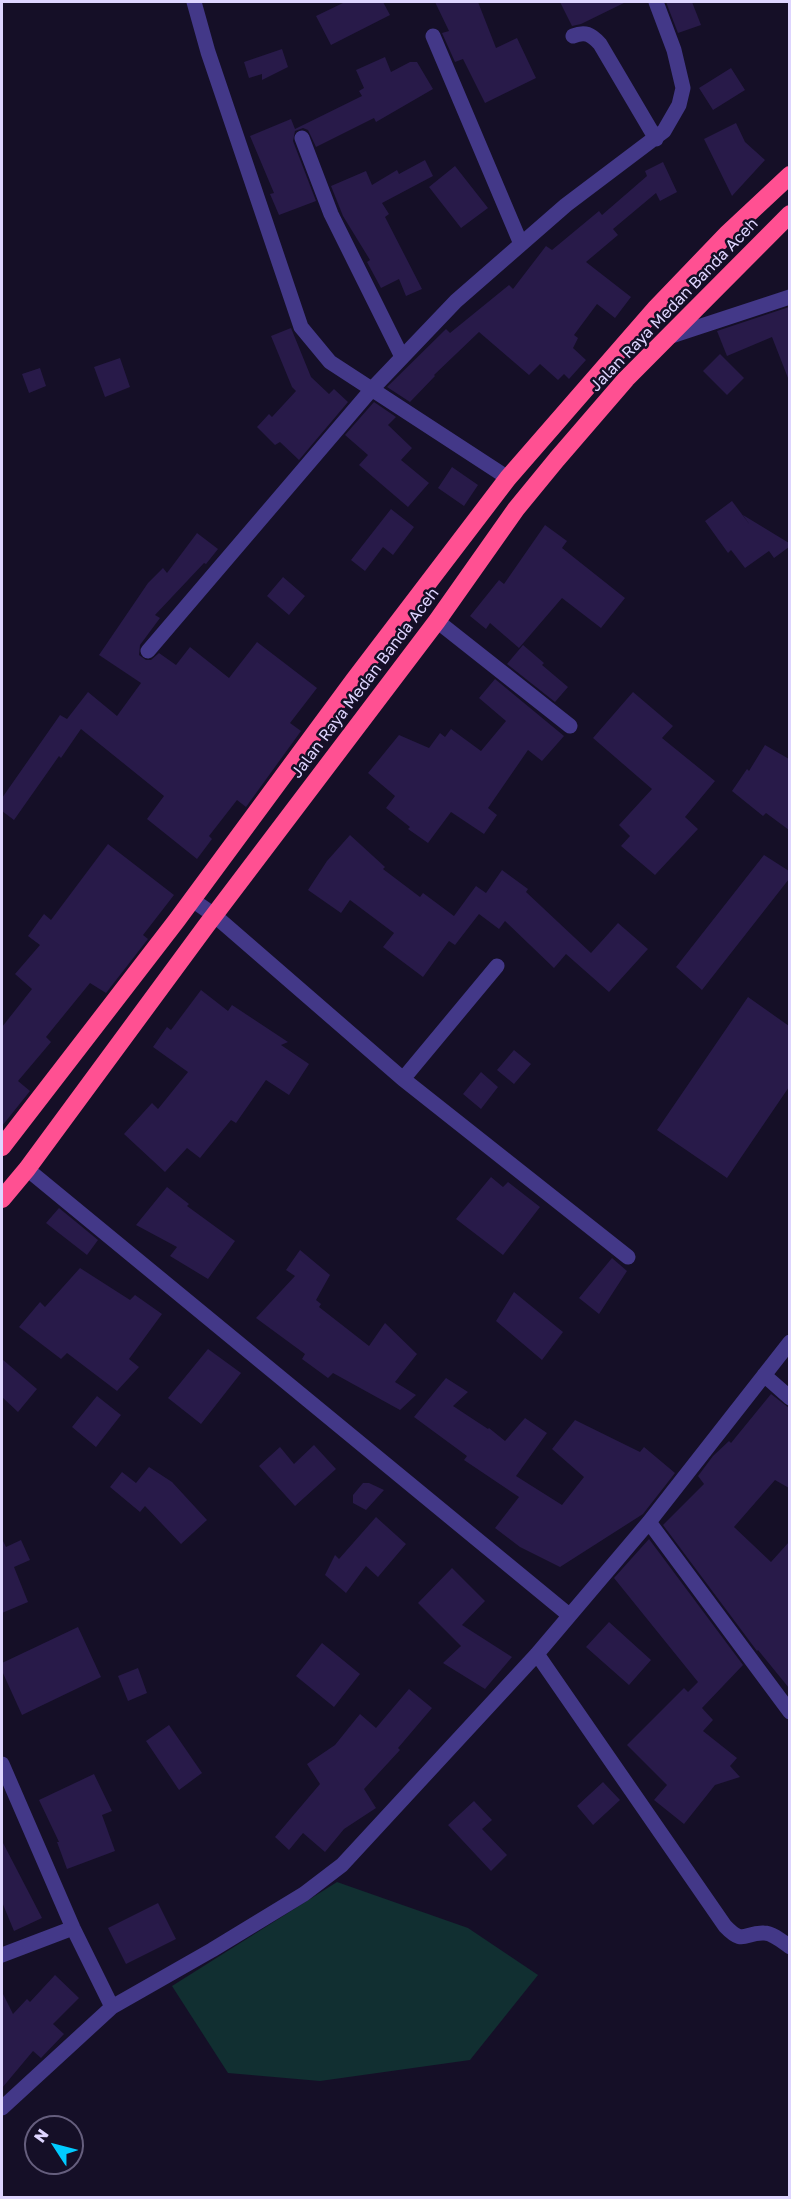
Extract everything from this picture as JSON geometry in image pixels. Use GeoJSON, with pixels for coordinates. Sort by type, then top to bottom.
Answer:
{"type":"FeatureCollection","features":[{"type":"Feature","properties":{"kind":"highway","name":"Jalan Raya Medan Banda Aceh"},"geometry":{"type":"LineString","coordinates":[[2,1147],[508,478],[656,308],[728,233],[789,175]]}},
{"type":"Feature","properties":{"kind":"highway","name":"Jalan Raya Medan Banda Aceh"},"geometry":{"type":"LineString","coordinates":[[2,1199],[437,621],[516,509],[606,402],[789,214]]}},
{"type":"Feature","properties":{"kind":"highway"},"geometry":{"type":"LineString","coordinates":[[590,384],[606,402]]}},
{"type":"Feature","properties":{"kind":"street"},"geometry":{"type":"LineString","coordinates":[[194,2],[208,52],[301,327],[330,362],[508,478]]}},
{"type":"Feature","properties":{"kind":"street"},"geometry":{"type":"LineString","coordinates":[[148,651],[372,390],[456,301],[566,205],[656,139],[673,118],[683,88],[674,50],[656,2]]}},
{"type":"Feature","properties":{"kind":"street"},"geometry":{"type":"LineString","coordinates":[[573,36],[588,34],[600,44],[656,139]]}},
{"type":"Feature","properties":{"kind":"street"},"geometry":{"type":"LineString","coordinates":[[433,36],[521,244]]}},
{"type":"Feature","properties":{"kind":"street"},"geometry":{"type":"LineString","coordinates":[[302,138],[331,214],[402,357]]}},
{"type":"Feature","properties":{"kind":"street"},"geometry":{"type":"LineString","coordinates":[[668,337],[789,297]]}},
{"type":"Feature","properties":{"kind":"street"},"geometry":{"type":"LineString","coordinates":[[437,621],[570,726]]}},
{"type":"Feature","properties":{"kind":"street"},"geometry":{"type":"LineString","coordinates":[[191,899],[214,915],[403,1079],[628,1257]]}},
{"type":"Feature","properties":{"kind":"street"},"geometry":{"type":"LineString","coordinates":[[403,1079],[497,966]]}},
{"type":"Feature","properties":{"kind":"street"},"geometry":{"type":"LineString","coordinates":[[27,1168],[569,1615]]}},
{"type":"Feature","properties":{"kind":"street"},"geometry":{"type":"LineString","coordinates":[[2,2108],[112,2007],[304,1894],[342,1865],[537,1654],[649,1522],[789,1342]]}},
{"type":"Feature","properties":{"kind":"street"},"geometry":{"type":"LineString","coordinates":[[764,1375],[789,1398]]}},
{"type":"Feature","properties":{"kind":"street"},"geometry":{"type":"LineString","coordinates":[[649,1522],[789,1712]]}},
{"type":"Feature","properties":{"kind":"street"},"geometry":{"type":"LineString","coordinates":[[537,1654],[725,1926],[736,1936],[746,1938],[764,1933],[789,1947]]}},
{"type":"Feature","properties":{"kind":"street"},"geometry":{"type":"LineString","coordinates":[[2,1764],[73,1928],[112,2007]]}},
{"type":"Feature","properties":{"kind":"street"},"geometry":{"type":"LineString","coordinates":[[2,1955],[73,1928]]}},
{"type":"Feature","properties":{"kind":"green space"},"geometry":{"type":"Polygon","coordinates":[[[337,1882],[468,1928],[538,1975],[470,2060],[320,2081],[228,2073],[172,1986],[337,1882]]]}},
{"type":"Feature","properties":{"kind":"building"},"geometry":{"type":"Polygon","coordinates":[[[345,2],[383,2],[390,15],[331,45],[316,16],[345,2]]]}},
{"type":"Feature","properties":{"kind":"building"},"geometry":{"type":"Polygon","coordinates":[[[435,2],[478,2],[496,48],[517,38],[536,78],[485,103],[463,59],[455,62],[442,33],[449,31],[435,2]]]}},
{"type":"Feature","properties":{"kind":"building"},"geometry":{"type":"Polygon","coordinates":[[[560,2],[626,2],[581,24],[572,26],[560,2]]]}},
{"type":"Feature","properties":{"kind":"building"},"geometry":{"type":"Polygon","coordinates":[[[666,2],[692,2],[701,25],[678,33],[666,2]]]}},
{"type":"Feature","properties":{"kind":"building"},"geometry":{"type":"Polygon","coordinates":[[[282,49],[288,67],[262,80],[262,74],[249,78],[244,62],[282,49]]]}},
{"type":"Feature","properties":{"kind":"building"},"geometry":{"type":"Polygon","coordinates":[[[385,57],[391,72],[410,62],[417,62],[433,89],[376,122],[374,118],[316,147],[308,130],[303,128],[295,131],[293,141],[316,201],[279,215],[270,194],[274,193],[250,136],[291,119],[295,129],[362,96],[359,91],[364,88],[356,70],[385,57]]]}},
{"type":"Feature","properties":{"kind":"building"},"geometry":{"type":"Polygon","coordinates":[[[731,68],[745,90],[713,110],[699,88],[731,68]]]}},
{"type":"Feature","properties":{"kind":"building"},"geometry":{"type":"Polygon","coordinates":[[[736,123],[745,142],[765,160],[732,196],[704,139],[736,123]]]}},
{"type":"Feature","properties":{"kind":"building"},"geometry":{"type":"Polygon","coordinates":[[[425,160],[433,176],[382,203],[389,214],[385,217],[422,289],[406,296],[399,279],[381,288],[367,262],[370,260],[343,216],[331,186],[366,171],[372,185],[397,170],[399,174],[425,160]]]}},
{"type":"Feature","properties":{"kind":"building"},"geometry":{"type":"Polygon","coordinates":[[[663,162],[677,192],[660,201],[656,193],[613,229],[618,235],[586,262],[631,297],[615,318],[597,304],[574,335],[578,338],[573,348],[586,360],[569,379],[564,374],[558,380],[540,364],[529,375],[479,332],[434,375],[410,402],[387,387],[446,329],[450,333],[509,285],[513,289],[546,246],[552,250],[599,211],[602,215],[647,176],[645,171],[663,162]]]}},
{"type":"Feature","properties":{"kind":"building"},"geometry":{"type":"Polygon","coordinates":[[[455,166],[488,208],[461,228],[429,187],[455,166]]]}},
{"type":"Feature","properties":{"kind":"building"},"geometry":{"type":"Polygon","coordinates":[[[789,307],[788,378],[772,337],[727,356],[717,331],[789,307]]]}},
{"type":"Feature","properties":{"kind":"building"},"geometry":{"type":"Polygon","coordinates":[[[291,328],[311,377],[329,394],[334,389],[348,402],[299,460],[280,442],[275,445],[257,427],[269,414],[272,417],[296,391],[292,387],[271,336],[291,328]]]}},
{"type":"Feature","properties":{"kind":"building"},"geometry":{"type":"Polygon","coordinates":[[[720,354],[744,378],[727,395],[703,371],[720,354]]]}},
{"type":"Feature","properties":{"kind":"building"},"geometry":{"type":"Polygon","coordinates":[[[120,358],[130,387],[105,397],[94,367],[120,358]]]}},
{"type":"Feature","properties":{"kind":"building"},"geometry":{"type":"Polygon","coordinates":[[[40,368],[46,386],[29,393],[22,374],[40,368]]]}},
{"type":"Feature","properties":{"kind":"building"},"geometry":{"type":"Polygon","coordinates":[[[374,402],[396,417],[388,425],[412,448],[401,460],[429,483],[408,507],[359,465],[368,455],[345,435],[374,402]]]}},
{"type":"Feature","properties":{"kind":"building"},"geometry":{"type":"Polygon","coordinates":[[[452,467],[478,485],[464,506],[438,488],[452,467]]]}},
{"type":"Feature","properties":{"kind":"building"},"geometry":{"type":"Polygon","coordinates":[[[732,501],[750,525],[743,515],[789,543],[789,547],[774,558],[769,551],[745,568],[731,550],[728,553],[705,521],[732,501]]]}},
{"type":"Feature","properties":{"kind":"building"},"geometry":{"type":"Polygon","coordinates":[[[391,509],[414,527],[393,555],[383,547],[365,571],[351,560],[391,509]]]}},
{"type":"Feature","properties":{"kind":"building"},"geometry":{"type":"Polygon","coordinates":[[[545,525],[567,541],[562,548],[625,598],[601,628],[562,598],[519,648],[490,623],[486,629],[470,616],[499,580],[504,584],[545,525]]]}},
{"type":"Feature","properties":{"kind":"building"},"geometry":{"type":"Polygon","coordinates":[[[197,533],[218,549],[155,615],[160,618],[140,645],[139,655],[146,660],[151,660],[159,653],[176,665],[190,647],[229,678],[257,642],[317,688],[290,723],[301,731],[246,807],[237,800],[209,836],[212,839],[197,859],[147,819],[164,796],[81,729],[14,820],[2,811],[2,798],[60,715],[67,719],[88,692],[117,716],[141,683],[99,655],[148,583],[163,568],[167,573],[197,533]]]}},
{"type":"Feature","properties":{"kind":"building"},"geometry":{"type":"Polygon","coordinates":[[[283,577],[305,596],[289,615],[267,596],[283,577]]]}},
{"type":"Feature","properties":{"kind":"building"},"geometry":{"type":"Polygon","coordinates":[[[523,645],[568,687],[555,702],[507,664],[523,645]]]}},
{"type":"Feature","properties":{"kind":"building"},"geometry":{"type":"Polygon","coordinates":[[[495,679],[564,736],[542,761],[528,750],[488,808],[497,815],[484,834],[451,812],[428,843],[408,829],[410,827],[386,808],[395,796],[368,773],[399,735],[429,748],[440,733],[445,737],[451,729],[481,751],[506,721],[479,698],[495,679]]]}},
{"type":"Feature","properties":{"kind":"building"},"geometry":{"type":"Polygon","coordinates":[[[633,692],[673,726],[662,738],[715,781],[685,817],[698,829],[655,875],[621,846],[630,836],[619,825],[652,789],[593,738],[633,692]]]}},
{"type":"Feature","properties":{"kind":"building"},"geometry":{"type":"Polygon","coordinates":[[[765,745],[789,759],[789,830],[766,813],[763,816],[732,791],[747,769],[749,771],[765,745]]]}},
{"type":"Feature","properties":{"kind":"building"},"geometry":{"type":"Polygon","coordinates":[[[350,835],[385,867],[383,869],[420,897],[423,893],[454,916],[476,886],[486,893],[502,870],[528,889],[526,892],[591,953],[618,923],[648,949],[609,992],[566,954],[554,968],[505,921],[499,929],[479,914],[455,945],[449,941],[423,977],[383,947],[394,933],[350,900],[341,913],[308,890],[327,861],[350,835]]]}},
{"type":"Feature","properties":{"kind":"building"},"geometry":{"type":"Polygon","coordinates":[[[108,844],[174,895],[143,935],[148,939],[106,993],[90,983],[46,1037],[51,1042],[18,1081],[30,1091],[2,1126],[2,1027],[32,989],[15,974],[40,945],[28,936],[44,914],[51,920],[108,844]]]}},
{"type":"Feature","properties":{"kind":"building"},"geometry":{"type":"Polygon","coordinates":[[[764,855],[789,871],[789,879],[702,990],[676,967],[764,855]]]}},
{"type":"Feature","properties":{"kind":"building"},"geometry":{"type":"Polygon","coordinates":[[[201,990],[228,1011],[232,1005],[288,1042],[281,1045],[309,1064],[289,1095],[266,1080],[236,1123],[231,1120],[200,1158],[187,1148],[165,1172],[124,1134],[152,1103],[158,1109],[188,1072],[153,1047],[167,1027],[171,1030],[201,990]]]}},
{"type":"Feature","properties":{"kind":"building"},"geometry":{"type":"Polygon","coordinates":[[[748,997],[789,1026],[789,1087],[727,1178],[657,1130],[748,997]]]}},
{"type":"Feature","properties":{"kind":"building"},"geometry":{"type":"Polygon","coordinates":[[[514,1050],[531,1064],[514,1084],[497,1070],[514,1050]]]}},
{"type":"Feature","properties":{"kind":"building"},"geometry":{"type":"Polygon","coordinates":[[[481,1072],[498,1087],[481,1109],[463,1094],[481,1072]]]}},
{"type":"Feature","properties":{"kind":"building"},"geometry":{"type":"Polygon","coordinates":[[[491,1177],[503,1187],[508,1182],[540,1207],[503,1255],[456,1219],[491,1177]]]}},
{"type":"Feature","properties":{"kind":"building"},"geometry":{"type":"Polygon","coordinates":[[[167,1187],[189,1204],[187,1206],[235,1241],[208,1279],[170,1256],[177,1247],[136,1225],[167,1187]]]}},
{"type":"Feature","properties":{"kind":"building"},"geometry":{"type":"Polygon","coordinates":[[[59,1208],[98,1240],[87,1255],[46,1223],[59,1208]]]}},
{"type":"Feature","properties":{"kind":"building"},"geometry":{"type":"Polygon","coordinates":[[[300,1250],[330,1275],[316,1300],[321,1304],[319,1307],[369,1346],[385,1323],[417,1354],[395,1382],[416,1395],[400,1410],[333,1373],[328,1378],[302,1359],[305,1354],[256,1318],[295,1276],[286,1270],[300,1250]]]}},
{"type":"Feature","properties":{"kind":"building"},"geometry":{"type":"Polygon","coordinates":[[[612,1258],[627,1271],[599,1314],[579,1298],[612,1258]]]}},
{"type":"Feature","properties":{"kind":"building"},"geometry":{"type":"Polygon","coordinates":[[[80,1268],[130,1300],[135,1295],[162,1314],[129,1359],[139,1367],[117,1391],[67,1353],[61,1359],[19,1327],[40,1302],[45,1307],[80,1268]]]}},
{"type":"Feature","properties":{"kind":"building"},"geometry":{"type":"Polygon","coordinates":[[[514,1292],[563,1332],[542,1360],[496,1321],[514,1292]]]}},
{"type":"Feature","properties":{"kind":"building"},"geometry":{"type":"Polygon","coordinates":[[[208,1349],[241,1373],[201,1424],[168,1398],[208,1349]]]}},
{"type":"Feature","properties":{"kind":"building"},"geometry":{"type":"Polygon","coordinates":[[[2,1359],[37,1389],[18,1412],[2,1397],[2,1359]]]}},
{"type":"Feature","properties":{"kind":"building"},"geometry":{"type":"Polygon","coordinates":[[[446,1378],[468,1392],[453,1406],[489,1428],[505,1441],[525,1418],[547,1433],[516,1476],[562,1505],[584,1477],[552,1449],[575,1420],[640,1452],[644,1447],[675,1473],[643,1514],[560,1567],[520,1547],[495,1528],[519,1497],[464,1460],[467,1456],[414,1417],[446,1378]]]}},
{"type":"Feature","properties":{"kind":"building"},"geometry":{"type":"Polygon","coordinates":[[[771,1394],[789,1408],[789,1488],[775,1480],[734,1527],[771,1562],[789,1542],[789,1688],[757,1651],[663,1525],[704,1484],[698,1476],[713,1456],[729,1441],[731,1443],[771,1394]]]}},
{"type":"Feature","properties":{"kind":"building"},"geometry":{"type":"Polygon","coordinates":[[[97,1396],[121,1415],[96,1447],[72,1427],[97,1396]]]}},
{"type":"Feature","properties":{"kind":"building"},"geometry":{"type":"Polygon","coordinates":[[[314,1445],[336,1469],[295,1506],[259,1466],[280,1447],[294,1464],[314,1445]]]}},
{"type":"Feature","properties":{"kind":"building"},"geometry":{"type":"Polygon","coordinates":[[[149,1467],[172,1482],[207,1520],[181,1544],[145,1506],[140,1512],[110,1487],[122,1472],[136,1483],[149,1467]]]}},
{"type":"Feature","properties":{"kind":"building"},"geometry":{"type":"Polygon","coordinates":[[[363,1483],[369,1483],[384,1490],[366,1510],[353,1503],[353,1495],[363,1483]]]}},
{"type":"Feature","properties":{"kind":"building"},"geometry":{"type":"Polygon","coordinates":[[[376,1517],[406,1544],[378,1577],[366,1566],[346,1593],[325,1575],[335,1555],[339,1559],[376,1517]]]}},
{"type":"Feature","properties":{"kind":"building"},"geometry":{"type":"Polygon","coordinates":[[[2,1539],[6,1547],[21,1540],[30,1560],[14,1567],[28,1602],[2,1613],[2,1539]]]}},
{"type":"Feature","properties":{"kind":"building"},"geometry":{"type":"Polygon","coordinates":[[[649,1539],[743,1665],[702,1708],[713,1720],[703,1731],[737,1758],[730,1766],[740,1777],[715,1785],[684,1824],[654,1800],[667,1785],[627,1745],[684,1688],[688,1692],[698,1682],[614,1578],[649,1539]]]}},
{"type":"Feature","properties":{"kind":"building"},"geometry":{"type":"Polygon","coordinates":[[[452,1568],[485,1601],[462,1625],[512,1657],[485,1689],[443,1663],[461,1646],[418,1603],[452,1568]]]}},
{"type":"Feature","properties":{"kind":"building"},"geometry":{"type":"Polygon","coordinates":[[[609,1622],[651,1660],[629,1685],[586,1647],[609,1622]]]}},
{"type":"Feature","properties":{"kind":"building"},"geometry":{"type":"Polygon","coordinates":[[[78,1627],[101,1677],[22,1715],[2,1671],[2,1663],[78,1627]]]}},
{"type":"Feature","properties":{"kind":"building"},"geometry":{"type":"Polygon","coordinates":[[[322,1643],[360,1674],[334,1707],[296,1676],[322,1643]]]}},
{"type":"Feature","properties":{"kind":"building"},"geometry":{"type":"Polygon","coordinates":[[[138,1668],[147,1693],[128,1701],[118,1676],[138,1668]]]}},
{"type":"Feature","properties":{"kind":"building"},"geometry":{"type":"Polygon","coordinates":[[[409,1689],[432,1708],[398,1748],[400,1750],[364,1789],[376,1808],[344,1829],[325,1852],[303,1833],[289,1850],[275,1837],[320,1784],[307,1764],[335,1745],[360,1714],[376,1728],[409,1689]]]}},
{"type":"Feature","properties":{"kind":"building"},"geometry":{"type":"Polygon","coordinates":[[[169,1725],[202,1773],[179,1790],[146,1741],[169,1725]]]}},
{"type":"Feature","properties":{"kind":"building"},"geometry":{"type":"Polygon","coordinates":[[[94,1774],[112,1811],[102,1815],[115,1851],[67,1869],[57,1842],[59,1842],[39,1800],[94,1774]]]}},
{"type":"Feature","properties":{"kind":"building"},"geometry":{"type":"Polygon","coordinates":[[[603,1782],[620,1800],[593,1825],[577,1806],[603,1782]]]}},
{"type":"Feature","properties":{"kind":"building"},"geometry":{"type":"Polygon","coordinates":[[[474,1801],[492,1820],[482,1829],[507,1855],[491,1871],[448,1825],[474,1801]]]}},
{"type":"Feature","properties":{"kind":"building"},"geometry":{"type":"Polygon","coordinates":[[[2,1841],[42,1918],[14,1931],[2,1902],[2,1841]]]}},
{"type":"Feature","properties":{"kind":"building"},"geometry":{"type":"Polygon","coordinates":[[[158,1903],[176,1939],[126,1964],[108,1928],[158,1903]]]}},
{"type":"Feature","properties":{"kind":"building"},"geometry":{"type":"Polygon","coordinates":[[[55,1975],[79,1998],[53,2024],[64,2034],[41,2058],[33,2051],[2,2088],[2,1992],[13,2014],[27,1999],[30,2002],[55,1975]]]}}]}
